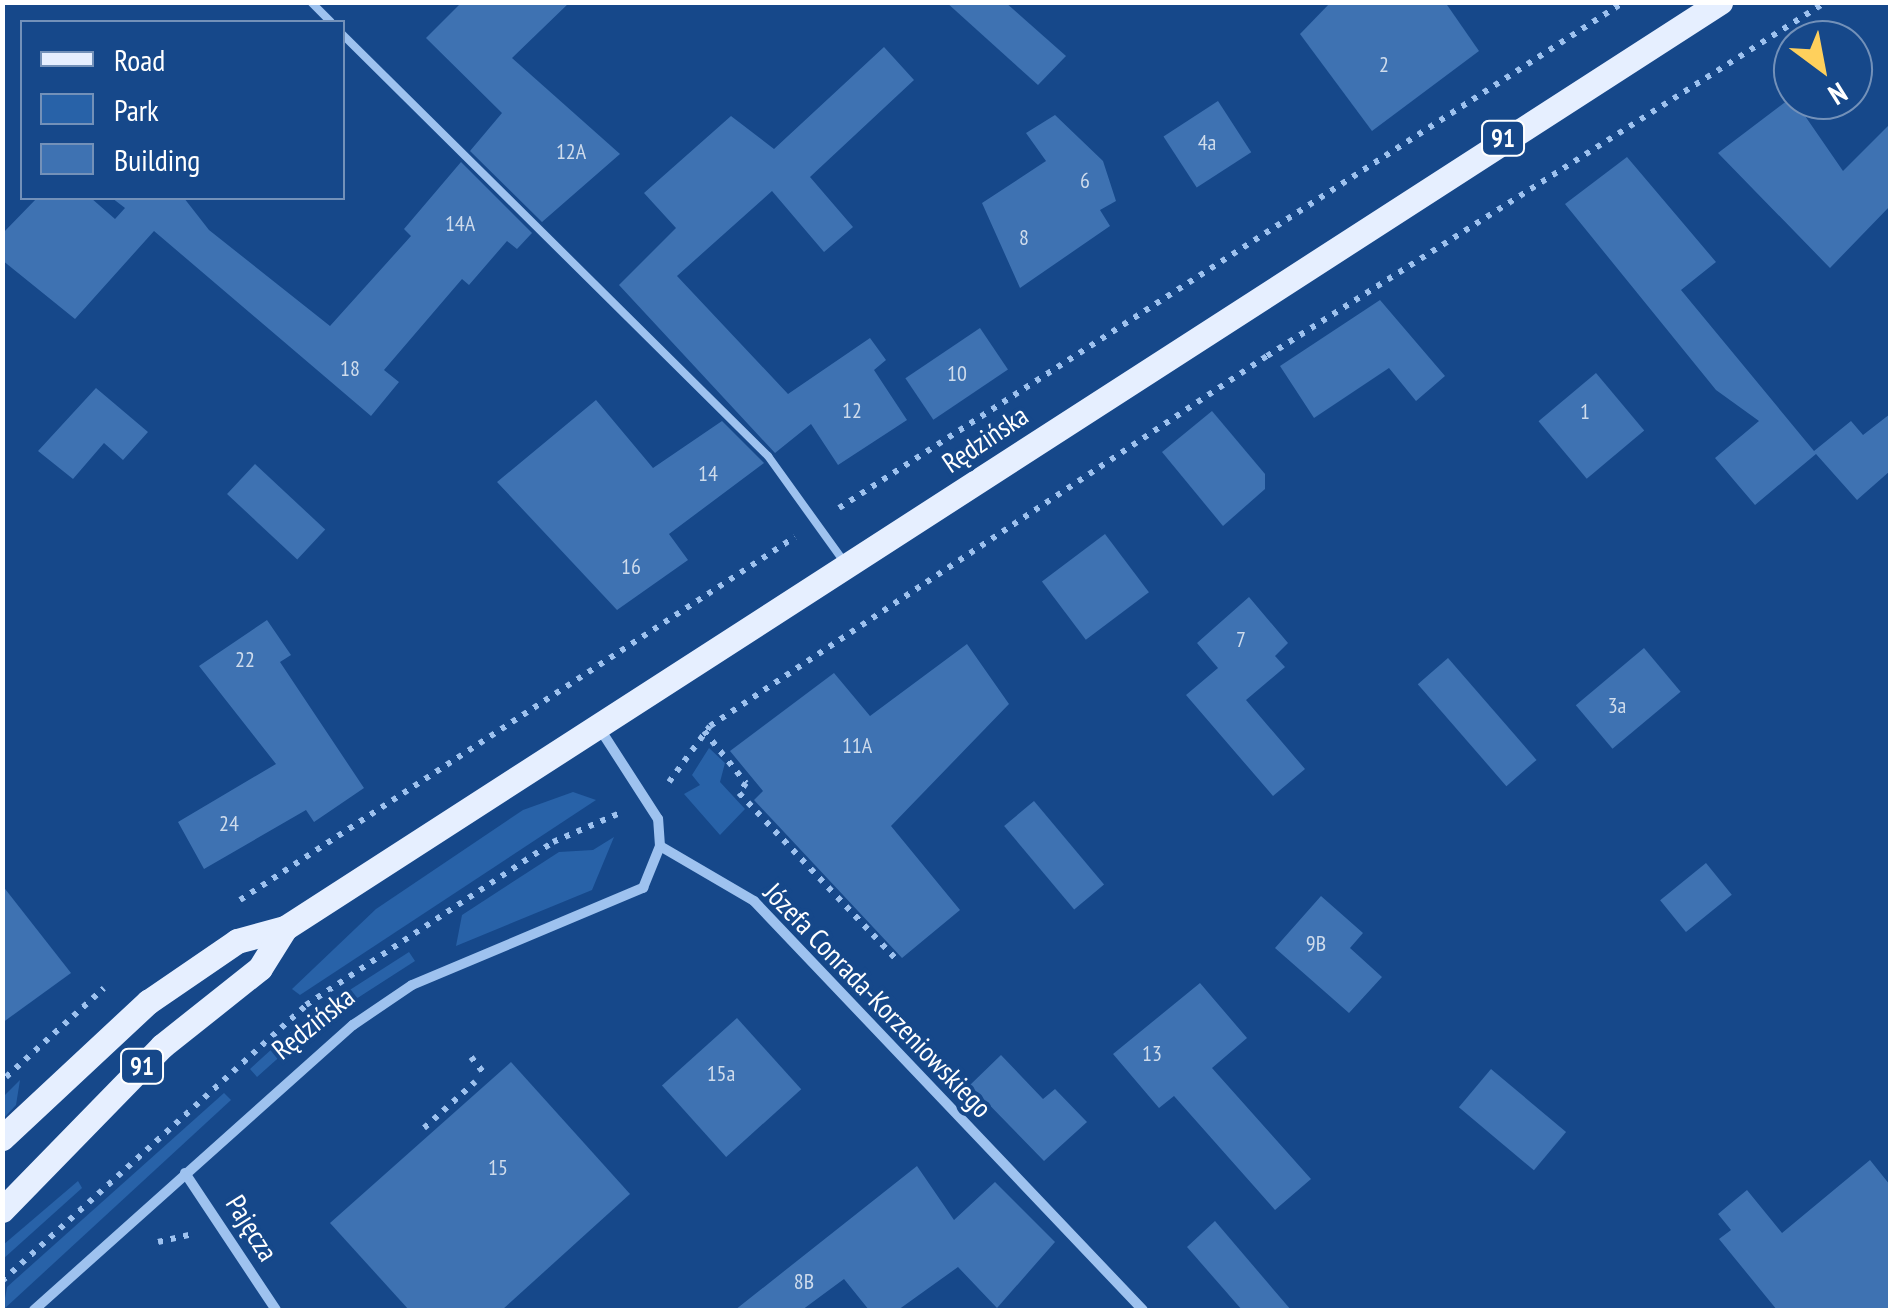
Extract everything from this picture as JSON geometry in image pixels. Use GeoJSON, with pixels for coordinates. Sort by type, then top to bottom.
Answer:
{"type":"FeatureCollection","features":[{"type":"Feature","properties":{"kind":"main road","name":"Rędzińska"},"geometry":{"type":"LineString","coordinates":[[2,1138],[148,1002],[237,941],[285,928],[596,724],[848,566],[1287,274],[1720,2]]}},
{"type":"Feature","properties":{"kind":"main road","name":"Rędzińska"},"geometry":{"type":"LineString","coordinates":[[2,1210],[162,1046],[260,968],[285,928]]}},
{"type":"Feature","properties":{"kind":"street"},"geometry":{"type":"LineString","coordinates":[[596,724],[658,820],[660,846]]}},
{"type":"Feature","properties":{"kind":"street","name":"Rędzińska"},"geometry":{"type":"LineString","coordinates":[[34,1310],[352,1026],[412,985],[620,903],[643,888],[660,846]]}},
{"type":"Feature","properties":{"kind":"street","name":"Józefa Conrada-Korzeniowskiego"},"geometry":{"type":"LineString","coordinates":[[660,846],[754,900],[1143,1310]]}},
{"type":"Feature","properties":{"kind":"street","name":"Pajęcza"},"geometry":{"type":"LineString","coordinates":[[185,1173],[276,1310]]}},
{"type":"Feature","properties":{"kind":"lane"},"geometry":{"type":"LineString","coordinates":[[311,2],[329,20]]}},
{"type":"Feature","properties":{"kind":"lane"},"geometry":{"type":"LineString","coordinates":[[345,37],[768,456],[848,566]]}},
{"type":"Feature","properties":{"kind":"path"},"geometry":{"type":"LineString","coordinates":[[683,773],[704,731],[1267,356],[1826,2]]}},
{"type":"Feature","properties":{"kind":"path"},"geometry":{"type":"LineString","coordinates":[[704,731],[746,782],[739,793],[898,961]]}},
{"type":"Feature","properties":{"kind":"path"},"geometry":{"type":"LineString","coordinates":[[471,1057],[483,1072]]}},
{"type":"Feature","properties":{"kind":"path"},"geometry":{"type":"LineString","coordinates":[[424,1128],[474,1082]]}},
{"type":"Feature","properties":{"kind":"path"},"geometry":{"type":"LineString","coordinates":[[144,1250],[181,1234],[206,1243]]}},
{"type":"Feature","properties":{"kind":"green space"},"geometry":{"type":"Polygon","coordinates":[[[709,748],[725,763],[720,782],[745,809],[720,835],[684,794],[700,785],[692,775],[709,748]]]}},
{"type":"Feature","properties":{"kind":"green space"},"geometry":{"type":"Polygon","coordinates":[[[573,792],[596,800],[300,995],[292,989],[376,909],[523,810],[573,792]]]}},
{"type":"Feature","properties":{"kind":"green space"},"geometry":{"type":"Polygon","coordinates":[[[614,837],[592,890],[456,946],[462,915],[559,852],[593,850],[614,837]]]}},
{"type":"Feature","properties":{"kind":"green space"},"geometry":{"type":"Polygon","coordinates":[[[409,952],[415,961],[314,1026],[257,1077],[250,1069],[306,1018],[409,952]]]}},
{"type":"Feature","properties":{"kind":"green space"},"geometry":{"type":"Polygon","coordinates":[[[20,1080],[16,1105],[3,1119],[3,1097],[20,1080]]]}},
{"type":"Feature","properties":{"kind":"green space"},"geometry":{"type":"Polygon","coordinates":[[[224,1093],[231,1100],[3,1310],[7,1287],[224,1093]]]}},
{"type":"Feature","properties":{"kind":"green space"},"geometry":{"type":"Polygon","coordinates":[[[78,1181],[82,1188],[3,1259],[3,1245],[78,1181]]]}},
{"type":"Feature","properties":{"kind":"building"},"geometry":{"type":"Polygon","coordinates":[[[462,2],[570,2],[512,58],[620,154],[542,222],[470,151],[502,113],[426,38],[462,2]]]}},
{"type":"Feature","properties":{"kind":"building"},"geometry":{"type":"Polygon","coordinates":[[[946,2],[1005,2],[1066,56],[1038,85],[946,2]]]}},
{"type":"Feature","properties":{"kind":"building"},"geometry":{"type":"Polygon","coordinates":[[[1331,2],[1445,2],[1479,51],[1372,131],[1300,34],[1331,2]]]}},
{"type":"Feature","properties":{"kind":"building"},"geometry":{"type":"Polygon","coordinates":[[[884,47],[914,80],[810,177],[853,227],[824,252],[772,191],[677,276],[788,394],[870,338],[886,360],[874,370],[907,420],[838,465],[811,424],[775,453],[619,285],[676,228],[644,193],[731,116],[774,149],[884,47]]]}},
{"type":"Feature","properties":{"kind":"building"},"geometry":{"type":"Polygon","coordinates":[[[1218,101],[1251,152],[1197,188],[1163,136],[1218,101]]]}},
{"type":"Feature","properties":{"kind":"building"},"geometry":{"type":"Polygon","coordinates":[[[1773,111],[1773,120],[1808,120],[1843,171],[1890,124],[1890,206],[1830,268],[1718,153],[1773,111]]]}},
{"type":"Feature","properties":{"kind":"building"},"geometry":{"type":"Polygon","coordinates":[[[1055,115],[1103,161],[1116,201],[1100,210],[1110,226],[1020,288],[982,203],[1046,161],[1026,133],[1055,115]]]}},
{"type":"Feature","properties":{"kind":"building"},"geometry":{"type":"Polygon","coordinates":[[[1627,157],[1716,262],[1681,290],[1814,451],[1851,421],[1863,435],[1890,414],[1890,471],[1857,500],[1816,454],[1755,505],[1715,458],[1759,421],[1716,390],[1565,204],[1627,157]]]}},
{"type":"Feature","properties":{"kind":"building"},"geometry":{"type":"Polygon","coordinates":[[[461,162],[532,233],[517,249],[507,241],[469,285],[462,279],[384,370],[399,382],[371,416],[154,231],[75,319],[2,260],[2,234],[35,200],[93,200],[115,219],[125,208],[115,200],[186,200],[209,230],[330,326],[411,236],[404,229],[461,162]]]}},
{"type":"Feature","properties":{"kind":"building"},"geometry":{"type":"Polygon","coordinates":[[[1380,300],[1445,376],[1416,401],[1389,368],[1314,418],[1280,366],[1380,300]]]}},
{"type":"Feature","properties":{"kind":"building"},"geometry":{"type":"Polygon","coordinates":[[[980,328],[1008,369],[933,420],[905,378],[980,328]]]}},
{"type":"Feature","properties":{"kind":"building"},"geometry":{"type":"Polygon","coordinates":[[[1596,373],[1644,430],[1587,479],[1539,421],[1596,373]]]}},
{"type":"Feature","properties":{"kind":"building"},"geometry":{"type":"Polygon","coordinates":[[[96,388],[148,432],[123,460],[104,443],[73,479],[38,451],[96,388]]]}},
{"type":"Feature","properties":{"kind":"building"},"geometry":{"type":"Polygon","coordinates":[[[596,400],[653,468],[722,421],[764,463],[669,534],[688,560],[617,610],[497,482],[596,400]]]}},
{"type":"Feature","properties":{"kind":"building"},"geometry":{"type":"Polygon","coordinates":[[[1212,411],[1265,474],[1265,489],[1223,526],[1162,452],[1212,411]]]}},
{"type":"Feature","properties":{"kind":"building"},"geometry":{"type":"Polygon","coordinates":[[[255,464],[325,529],[297,559],[227,494],[255,464]]]}},
{"type":"Feature","properties":{"kind":"building"},"geometry":{"type":"Polygon","coordinates":[[[1105,534],[1149,592],[1086,640],[1042,582],[1105,534]]]}},
{"type":"Feature","properties":{"kind":"building"},"geometry":{"type":"Polygon","coordinates":[[[1249,597],[1288,643],[1275,656],[1285,667],[1246,700],[1305,769],[1273,796],[1186,695],[1218,668],[1197,643],[1249,597]]]}},
{"type":"Feature","properties":{"kind":"building"},"geometry":{"type":"Polygon","coordinates":[[[267,620],[291,655],[280,662],[364,788],[314,822],[306,810],[204,869],[178,822],[276,764],[199,666],[267,620]]]}},
{"type":"Feature","properties":{"kind":"building"},"geometry":{"type":"Polygon","coordinates":[[[967,644],[1009,704],[891,826],[960,910],[902,958],[754,800],[763,791],[730,751],[834,673],[870,716],[967,644]]]}},
{"type":"Feature","properties":{"kind":"building"},"geometry":{"type":"Polygon","coordinates":[[[1644,648],[1681,692],[1612,749],[1576,705],[1644,648]]]}},
{"type":"Feature","properties":{"kind":"building"},"geometry":{"type":"Polygon","coordinates":[[[1448,658],[1537,760],[1506,786],[1418,684],[1448,658]]]}},
{"type":"Feature","properties":{"kind":"building"},"geometry":{"type":"Polygon","coordinates":[[[1034,801],[1104,884],[1074,910],[1004,826],[1034,801]]]}},
{"type":"Feature","properties":{"kind":"building"},"geometry":{"type":"Polygon","coordinates":[[[1706,863],[1732,895],[1686,932],[1660,900],[1706,863]]]}},
{"type":"Feature","properties":{"kind":"building"},"geometry":{"type":"Polygon","coordinates":[[[2,885],[71,973],[2,1023],[2,885]]]}},
{"type":"Feature","properties":{"kind":"building"},"geometry":{"type":"Polygon","coordinates":[[[1321,896],[1363,933],[1350,948],[1382,977],[1349,1013],[1275,948],[1321,896]]]}},
{"type":"Feature","properties":{"kind":"building"},"geometry":{"type":"Polygon","coordinates":[[[1200,983],[1247,1038],[1212,1068],[1311,1179],[1275,1210],[1174,1096],[1159,1108],[1113,1054],[1200,983]]]}},
{"type":"Feature","properties":{"kind":"building"},"geometry":{"type":"Polygon","coordinates":[[[737,1018],[801,1089],[726,1157],[662,1086],[737,1018]]]}},
{"type":"Feature","properties":{"kind":"building"},"geometry":{"type":"Polygon","coordinates":[[[1001,1055],[1043,1099],[1055,1089],[1087,1122],[1044,1161],[970,1085],[1001,1055]]]}},
{"type":"Feature","properties":{"kind":"building"},"geometry":{"type":"Polygon","coordinates":[[[511,1062],[630,1194],[502,1310],[409,1310],[330,1223],[511,1062]]]}},
{"type":"Feature","properties":{"kind":"building"},"geometry":{"type":"Polygon","coordinates":[[[1491,1069],[1566,1132],[1534,1170],[1459,1107],[1491,1069]]]}},
{"type":"Feature","properties":{"kind":"building"},"geometry":{"type":"Polygon","coordinates":[[[1870,1160],[1890,1185],[1890,1310],[1777,1310],[1719,1239],[1731,1230],[1718,1214],[1747,1190],[1782,1233],[1870,1160]]]}},
{"type":"Feature","properties":{"kind":"building"},"geometry":{"type":"Polygon","coordinates":[[[917,1166],[954,1220],[995,1182],[1055,1242],[997,1308],[958,1267],[898,1310],[869,1310],[844,1279],[802,1310],[735,1310],[917,1166]]]}},
{"type":"Feature","properties":{"kind":"building"},"geometry":{"type":"Polygon","coordinates":[[[1215,1221],[1291,1310],[1242,1310],[1187,1247],[1215,1221]]]}}]}
